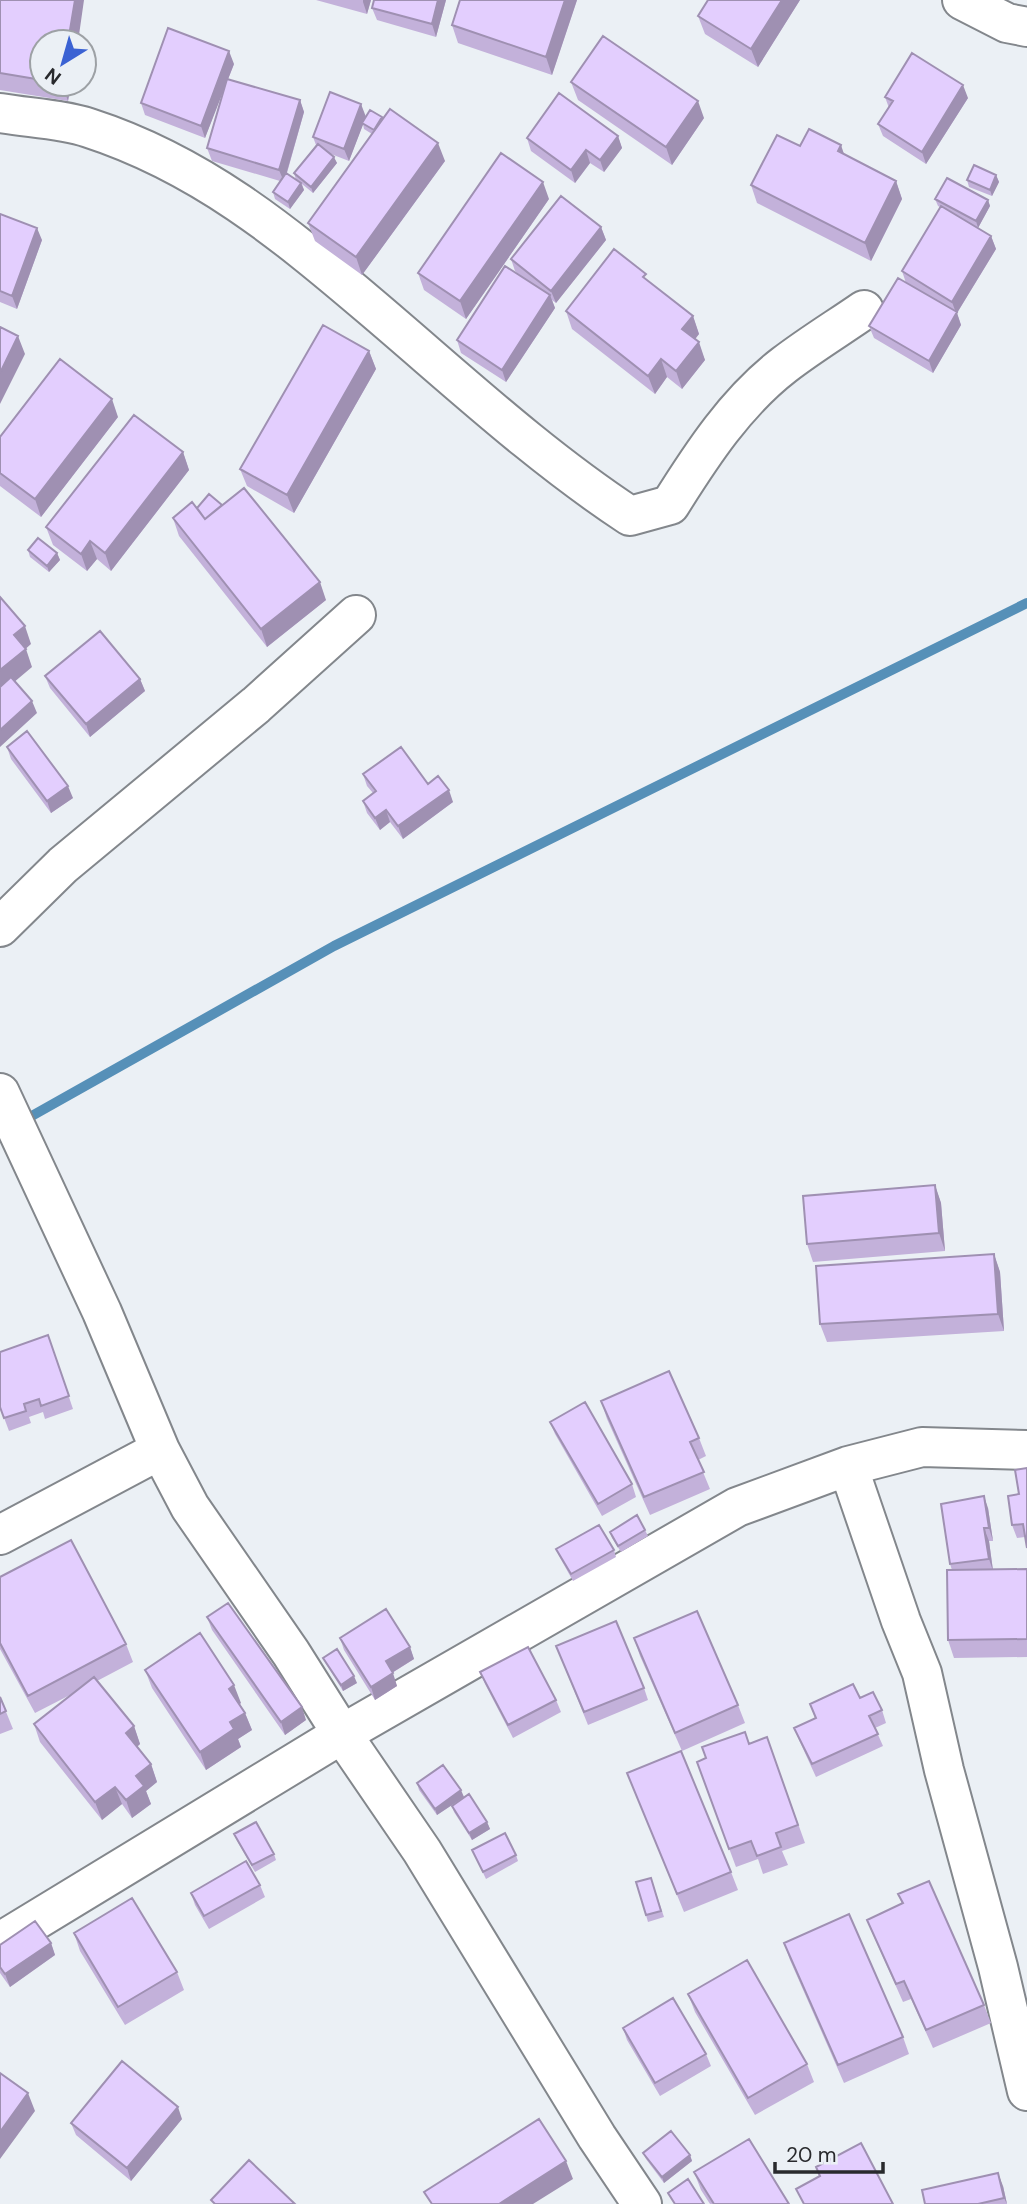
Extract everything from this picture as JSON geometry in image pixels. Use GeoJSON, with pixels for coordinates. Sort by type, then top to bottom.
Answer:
{"type":"FeatureCollection","features":[{"type":"Feature","properties":{"kind":"street"},"geometry":{"type":"LineString","coordinates":[[962,0],[1007,23],[1027,27]]}},
{"type":"Feature","properties":{"kind":"street"},"geometry":{"type":"LineString","coordinates":[[0,113],[88,127],[180,165],[238,200],[304,249],[532,445],[584,486],[630,516],[670,505],[706,447],[754,392],[784,365],[864,310]]}},
{"type":"Feature","properties":{"kind":"street"},"geometry":{"type":"LineString","coordinates":[[0,927],[63,865],[256,705],[356,615]]}},
{"type":"Feature","properties":{"kind":"street"},"geometry":{"type":"LineString","coordinates":[[2,1098],[102,1312],[139,1405],[190,1507],[422,1851],[597,2137],[642,2204]]}},
{"type":"Feature","properties":{"kind":"street"},"geometry":{"type":"LineString","coordinates":[[0,1942],[342,1734],[737,1507],[848,1466],[922,1447],[1027,1450]]}},
{"type":"Feature","properties":{"kind":"street"},"geometry":{"type":"LineString","coordinates":[[0,1535],[160,1450]]}},
{"type":"Feature","properties":{"kind":"street"},"geometry":{"type":"LineString","coordinates":[[848,1466],[901,1621],[922,1673],[944,1770],[998,1966],[1027,2091]]}},
{"type":"Feature","properties":{"kind":"building"},"geometry":{"type":"Polygon","coordinates":[[[0,0],[75,0],[70,28],[28,28],[28,78],[0,73],[0,0]]]}},
{"type":"Feature","properties":{"kind":"building"},"geometry":{"type":"Polygon","coordinates":[[[374,0],[438,0],[432,24],[372,8],[374,0]]]}},
{"type":"Feature","properties":{"kind":"building"},"geometry":{"type":"Polygon","coordinates":[[[460,0],[565,0],[546,57],[452,25],[460,0]]]}},
{"type":"Feature","properties":{"kind":"building"},"geometry":{"type":"Polygon","coordinates":[[[708,0],[782,0],[751,49],[698,16],[708,0]]]}},
{"type":"Feature","properties":{"kind":"building"},"geometry":{"type":"Polygon","coordinates":[[[168,28],[229,51],[201,126],[141,103],[168,28]]]}},
{"type":"Feature","properties":{"kind":"building"},"geometry":{"type":"Polygon","coordinates":[[[603,36],[698,101],[666,147],[571,82],[603,36]]]}},
{"type":"Feature","properties":{"kind":"building"},"geometry":{"type":"Polygon","coordinates":[[[912,53],[963,85],[922,152],[878,124],[893,101],[885,97],[912,53]]]}},
{"type":"Feature","properties":{"kind":"building"},"geometry":{"type":"Polygon","coordinates":[[[227,79],[300,100],[279,170],[207,148],[227,79]]]}},
{"type":"Feature","properties":{"kind":"building"},"geometry":{"type":"Polygon","coordinates":[[[330,92],[361,104],[344,149],[313,137],[330,92]]]}},
{"type":"Feature","properties":{"kind":"building"},"geometry":{"type":"Polygon","coordinates":[[[559,93],[618,136],[600,160],[586,150],[571,170],[527,138],[559,93]]]}},
{"type":"Feature","properties":{"kind":"building"},"geometry":{"type":"Polygon","coordinates":[[[390,109],[438,143],[356,257],[308,223],[390,109]]]}},
{"type":"Feature","properties":{"kind":"building"},"geometry":{"type":"Polygon","coordinates":[[[370,110],[382,117],[374,130],[362,123],[370,110]]]}},
{"type":"Feature","properties":{"kind":"building"},"geometry":{"type":"Polygon","coordinates":[[[809,129],[841,145],[838,151],[896,181],[865,243],[751,185],[777,135],[800,146],[809,129]]]}},
{"type":"Feature","properties":{"kind":"building"},"geometry":{"type":"Polygon","coordinates":[[[318,144],[334,157],[311,187],[294,173],[318,144]]]}},
{"type":"Feature","properties":{"kind":"building"},"geometry":{"type":"Polygon","coordinates":[[[501,153],[543,182],[460,301],[418,273],[501,153]]]}},
{"type":"Feature","properties":{"kind":"building"},"geometry":{"type":"Polygon","coordinates":[[[974,165],[996,175],[990,190],[967,180],[974,165]]]}},
{"type":"Feature","properties":{"kind":"building"},"geometry":{"type":"Polygon","coordinates":[[[286,173],[301,183],[288,202],[273,192],[286,173]]]}},
{"type":"Feature","properties":{"kind":"building"},"geometry":{"type":"Polygon","coordinates":[[[947,178],[988,200],[976,221],[935,199],[947,178]]]}},
{"type":"Feature","properties":{"kind":"building"},"geometry":{"type":"Polygon","coordinates":[[[561,196],[601,227],[551,291],[511,259],[561,196]]]}},
{"type":"Feature","properties":{"kind":"building"},"geometry":{"type":"Polygon","coordinates":[[[941,206],[991,236],[952,302],[902,271],[941,206]]]}},
{"type":"Feature","properties":{"kind":"building"},"geometry":{"type":"Polygon","coordinates":[[[0,214],[37,228],[12,296],[0,291],[0,214]]]}},
{"type":"Feature","properties":{"kind":"building"},"geometry":{"type":"Polygon","coordinates":[[[614,249],[646,274],[643,277],[693,316],[682,329],[699,342],[676,371],[661,359],[648,376],[566,311],[614,249]]]}},
{"type":"Feature","properties":{"kind":"building"},"geometry":{"type":"Polygon","coordinates":[[[505,266],[550,295],[502,370],[457,340],[505,266]]]}},
{"type":"Feature","properties":{"kind":"building"},"geometry":{"type":"Polygon","coordinates":[[[898,278],[957,312],[929,361],[869,326],[898,278]]]}},
{"type":"Feature","properties":{"kind":"building"},"geometry":{"type":"Polygon","coordinates":[[[323,325],[369,351],[287,495],[240,469],[323,325]]]}},
{"type":"Feature","properties":{"kind":"building"},"geometry":{"type":"Polygon","coordinates":[[[0,327],[18,336],[0,373],[0,327]]]}},
{"type":"Feature","properties":{"kind":"building"},"geometry":{"type":"Polygon","coordinates":[[[60,359],[112,399],[35,499],[0,473],[0,437],[60,359]]]}},
{"type":"Feature","properties":{"kind":"building"},"geometry":{"type":"Polygon","coordinates":[[[134,415],[183,452],[105,553],[90,541],[81,554],[46,527],[134,415]]]}},
{"type":"Feature","properties":{"kind":"building"},"geometry":{"type":"Polygon","coordinates":[[[244,488],[320,582],[261,629],[173,518],[192,502],[205,519],[244,488]]]}},
{"type":"Feature","properties":{"kind":"building"},"geometry":{"type":"Polygon","coordinates":[[[209,494],[222,505],[205,519],[197,508],[209,494]]]}},
{"type":"Feature","properties":{"kind":"building"},"geometry":{"type":"Polygon","coordinates":[[[38,538],[57,553],[47,566],[28,550],[38,538]]]}},
{"type":"Feature","properties":{"kind":"building"},"geometry":{"type":"Polygon","coordinates":[[[0,597],[25,626],[14,635],[26,649],[0,670],[0,597]]]}},
{"type":"Feature","properties":{"kind":"building"},"geometry":{"type":"Polygon","coordinates":[[[100,631],[140,679],[86,724],[45,676],[100,631]]]}},
{"type":"Feature","properties":{"kind":"building"},"geometry":{"type":"Polygon","coordinates":[[[11,677],[32,701],[0,730],[0,687],[11,677]]]}},
{"type":"Feature","properties":{"kind":"building"},"geometry":{"type":"Polygon","coordinates":[[[27,731],[68,786],[47,801],[7,747],[27,731]]]}},
{"type":"Feature","properties":{"kind":"building"},"geometry":{"type":"Polygon","coordinates":[[[401,747],[428,784],[438,776],[449,790],[398,826],[386,810],[375,818],[363,801],[376,791],[363,774],[401,747]]]}},
{"type":"Feature","properties":{"kind":"building"},"geometry":{"type":"Polygon","coordinates":[[[935,1185],[939,1233],[807,1244],[803,1196],[935,1185]]]}},
{"type":"Feature","properties":{"kind":"building"},"geometry":{"type":"Polygon","coordinates":[[[994,1254],[998,1314],[820,1324],[816,1266],[994,1254]]]}},
{"type":"Feature","properties":{"kind":"building"},"geometry":{"type":"Polygon","coordinates":[[[48,1335],[69,1396],[41,1406],[39,1399],[24,1404],[26,1411],[4,1418],[0,1407],[0,1352],[48,1335]]]}},
{"type":"Feature","properties":{"kind":"building"},"geometry":{"type":"Polygon","coordinates":[[[669,1371],[699,1438],[690,1442],[704,1472],[644,1497],[601,1401],[669,1371]]]}},
{"type":"Feature","properties":{"kind":"building"},"geometry":{"type":"Polygon","coordinates":[[[585,1402],[632,1484],[598,1504],[550,1422],[585,1402]]]}},
{"type":"Feature","properties":{"kind":"building"},"geometry":{"type":"Polygon","coordinates":[[[1027,1468],[1027,1548],[1023,1524],[1012,1525],[1008,1496],[1019,1494],[1015,1470],[1027,1468]]]}},
{"type":"Feature","properties":{"kind":"building"},"geometry":{"type":"Polygon","coordinates":[[[984,1496],[989,1528],[984,1528],[989,1559],[950,1564],[941,1504],[984,1496]]]}},
{"type":"Feature","properties":{"kind":"building"},"geometry":{"type":"Polygon","coordinates":[[[637,1515],[645,1530],[618,1546],[610,1532],[637,1515]]]}},
{"type":"Feature","properties":{"kind":"building"},"geometry":{"type":"Polygon","coordinates":[[[599,1525],[614,1550],[571,1574],[556,1549],[599,1525]]]}},
{"type":"Feature","properties":{"kind":"building"},"geometry":{"type":"Polygon","coordinates":[[[71,1540],[126,1644],[28,1696],[0,1643],[0,1577],[71,1540]]]}},
{"type":"Feature","properties":{"kind":"building"},"geometry":{"type":"Polygon","coordinates":[[[1027,1569],[1027,1639],[948,1640],[947,1570],[1027,1569]]]}},
{"type":"Feature","properties":{"kind":"building"},"geometry":{"type":"Polygon","coordinates":[[[228,1603],[302,1707],[281,1722],[207,1617],[228,1603]]]}},
{"type":"Feature","properties":{"kind":"building"},"geometry":{"type":"Polygon","coordinates":[[[386,1609],[410,1647],[386,1661],[393,1673],[371,1687],[340,1638],[386,1609]]]}},
{"type":"Feature","properties":{"kind":"building"},"geometry":{"type":"Polygon","coordinates":[[[697,1611],[738,1705],[675,1733],[634,1638],[697,1611]]]}},
{"type":"Feature","properties":{"kind":"building"},"geometry":{"type":"Polygon","coordinates":[[[616,1621],[644,1688],[584,1712],[556,1646],[616,1621]]]}},
{"type":"Feature","properties":{"kind":"building"},"geometry":{"type":"Polygon","coordinates":[[[200,1633],[234,1685],[229,1689],[245,1713],[230,1722],[234,1729],[200,1752],[145,1670],[200,1633]]]}},
{"type":"Feature","properties":{"kind":"building"},"geometry":{"type":"Polygon","coordinates":[[[528,1647],[556,1700],[508,1725],[480,1672],[528,1647]]]}},
{"type":"Feature","properties":{"kind":"building"},"geometry":{"type":"Polygon","coordinates":[[[337,1649],[354,1676],[341,1685],[323,1658],[337,1649]]]}},
{"type":"Feature","properties":{"kind":"building"},"geometry":{"type":"Polygon","coordinates":[[[94,1677],[134,1726],[126,1733],[151,1764],[136,1776],[144,1786],[126,1800],[115,1787],[95,1802],[34,1724],[94,1677]]]}},
{"type":"Feature","properties":{"kind":"building"},"geometry":{"type":"Polygon","coordinates":[[[853,1684],[860,1698],[873,1692],[882,1710],[869,1716],[878,1734],[812,1764],[794,1728],[816,1718],[810,1704],[853,1684]]]}},
{"type":"Feature","properties":{"kind":"building"},"geometry":{"type":"Polygon","coordinates":[[[0,1697],[6,1711],[0,1714],[0,1697]]]}},
{"type":"Feature","properties":{"kind":"building"},"geometry":{"type":"Polygon","coordinates":[[[745,1732],[749,1744],[767,1737],[798,1825],[776,1833],[781,1847],[757,1856],[751,1841],[729,1849],[697,1762],[706,1758],[702,1747],[745,1732]]]}},
{"type":"Feature","properties":{"kind":"building"},"geometry":{"type":"Polygon","coordinates":[[[681,1751],[731,1872],[677,1894],[627,1773],[681,1751]]]}},
{"type":"Feature","properties":{"kind":"building"},"geometry":{"type":"Polygon","coordinates":[[[443,1765],[461,1790],[435,1809],[417,1783],[443,1765]]]}},
{"type":"Feature","properties":{"kind":"building"},"geometry":{"type":"Polygon","coordinates":[[[469,1794],[487,1822],[469,1833],[452,1806],[469,1794]]]}},
{"type":"Feature","properties":{"kind":"building"},"geometry":{"type":"Polygon","coordinates":[[[256,1822],[274,1854],[252,1865],[234,1834],[256,1822]]]}},
{"type":"Feature","properties":{"kind":"building"},"geometry":{"type":"Polygon","coordinates":[[[505,1833],[516,1855],[483,1872],[472,1850],[505,1833]]]}},
{"type":"Feature","properties":{"kind":"building"},"geometry":{"type":"Polygon","coordinates":[[[246,1861],[260,1885],[204,1916],[191,1893],[246,1861]]]}},
{"type":"Feature","properties":{"kind":"building"},"geometry":{"type":"Polygon","coordinates":[[[651,1878],[661,1911],[646,1915],[636,1882],[651,1878]]]}},
{"type":"Feature","properties":{"kind":"building"},"geometry":{"type":"Polygon","coordinates":[[[929,1881],[984,2005],[926,2030],[904,1981],[896,1984],[867,1920],[903,1903],[898,1894],[929,1881]]]}},
{"type":"Feature","properties":{"kind":"building"},"geometry":{"type":"Polygon","coordinates":[[[132,1898],[177,1972],[118,2007],[74,1933],[132,1898]]]}},
{"type":"Feature","properties":{"kind":"building"},"geometry":{"type":"Polygon","coordinates":[[[849,1914],[903,2037],[838,2065],[784,1943],[849,1914]]]}},
{"type":"Feature","properties":{"kind":"building"},"geometry":{"type":"Polygon","coordinates":[[[35,1921],[51,1943],[5,1974],[0,1967],[0,1945],[35,1921]]]}},
{"type":"Feature","properties":{"kind":"building"},"geometry":{"type":"Polygon","coordinates":[[[747,1960],[807,2064],[748,2098],[688,1994],[747,1960]]]}},
{"type":"Feature","properties":{"kind":"building"},"geometry":{"type":"Polygon","coordinates":[[[673,1998],[706,2054],[655,2083],[623,2028],[673,1998]]]}},
{"type":"Feature","properties":{"kind":"building"},"geometry":{"type":"Polygon","coordinates":[[[122,2061],[178,2107],[127,2168],[71,2123],[122,2061]]]}},
{"type":"Feature","properties":{"kind":"building"},"geometry":{"type":"Polygon","coordinates":[[[0,2073],[28,2093],[0,2132],[0,2073]]]}},
{"type":"Feature","properties":{"kind":"building"},"geometry":{"type":"Polygon","coordinates":[[[539,2119],[566,2161],[499,2204],[432,2204],[424,2192],[539,2119]]]}},
{"type":"Feature","properties":{"kind":"building"},"geometry":{"type":"Polygon","coordinates":[[[671,2131],[690,2155],[662,2177],[643,2153],[671,2131]]]}},
{"type":"Feature","properties":{"kind":"building"},"geometry":{"type":"Polygon","coordinates":[[[749,2139],[789,2204],[714,2204],[694,2172],[749,2139]]]}},
{"type":"Feature","properties":{"kind":"building"},"geometry":{"type":"Polygon","coordinates":[[[861,2143],[893,2204],[804,2204],[796,2189],[820,2176],[816,2167],[861,2143]]]}},
{"type":"Feature","properties":{"kind":"building"},"geometry":{"type":"Polygon","coordinates":[[[249,2160],[295,2204],[215,2204],[211,2200],[249,2160]]]}},
{"type":"Feature","properties":{"kind":"building"},"geometry":{"type":"Polygon","coordinates":[[[998,2173],[1004,2198],[978,2204],[925,2204],[922,2190],[998,2173]]]}},
{"type":"Feature","properties":{"kind":"building"},"geometry":{"type":"Polygon","coordinates":[[[688,2179],[704,2204],[675,2204],[668,2193],[688,2179]]]}},
{"type":"Feature","properties":{"kind":"waterway"},"geometry":{"type":"LineString","coordinates":[[21,1122],[334,946],[1027,603]]}}]}
